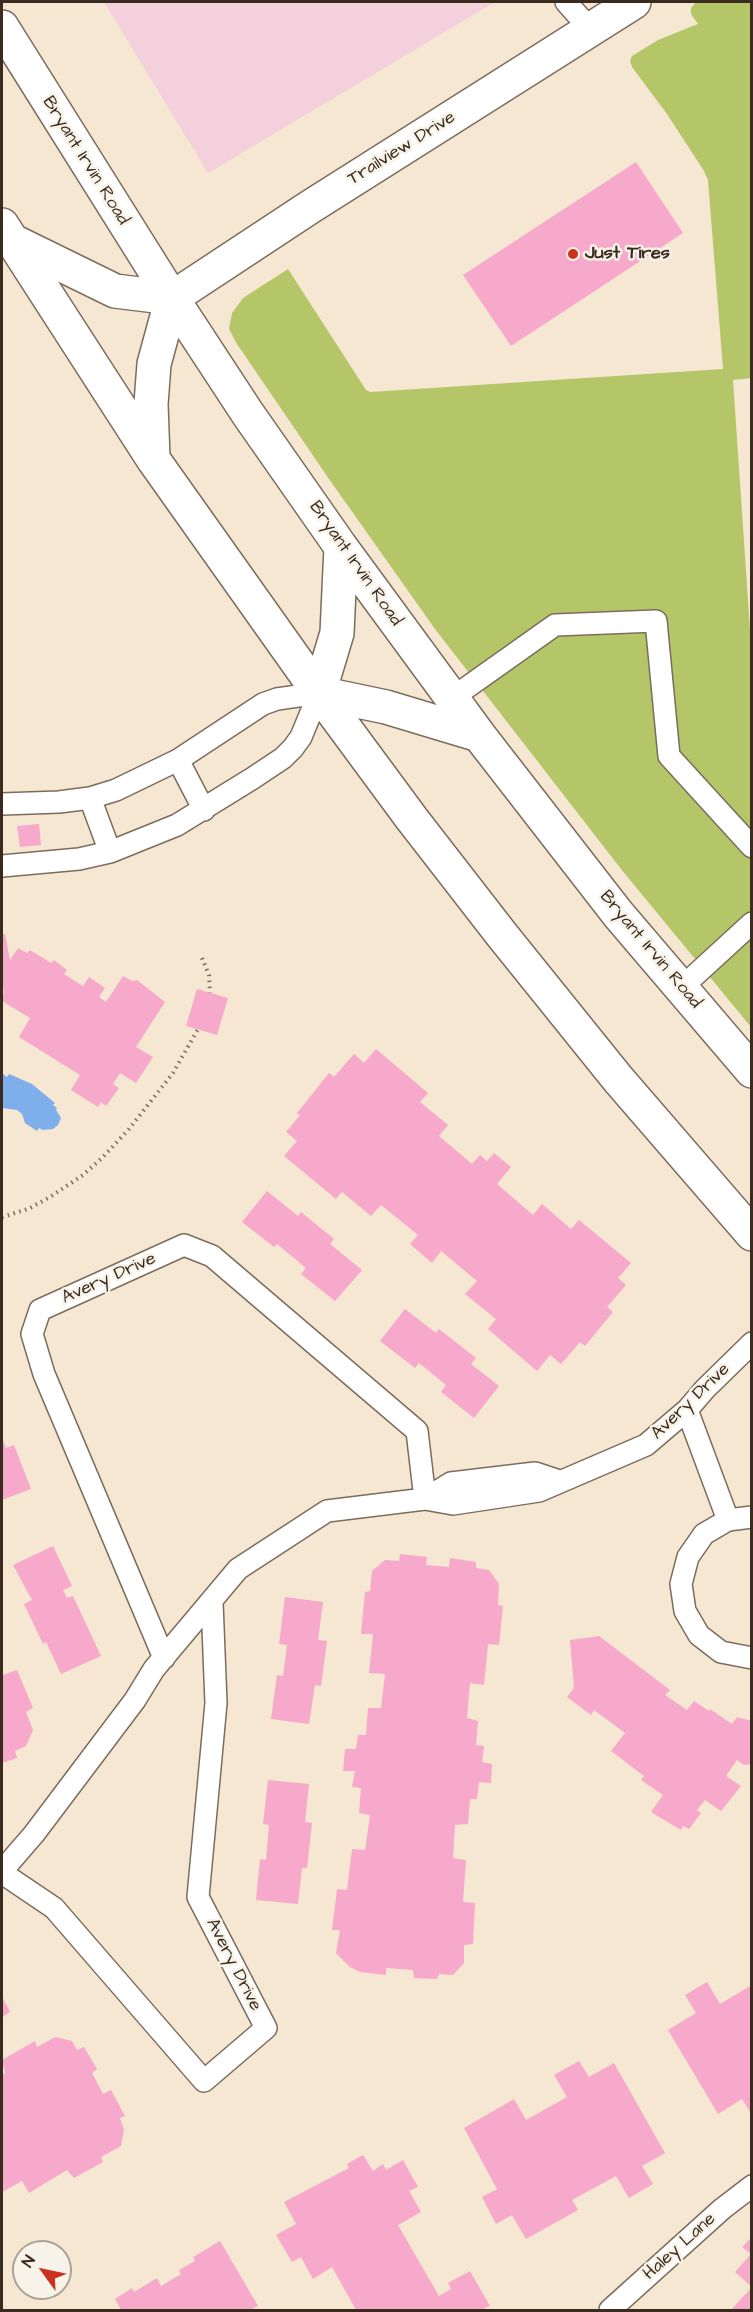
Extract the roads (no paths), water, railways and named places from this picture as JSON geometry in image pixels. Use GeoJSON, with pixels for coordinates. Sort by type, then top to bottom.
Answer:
{"type":"FeatureCollection","features":[{"type":"Feature","properties":{"kind":"main road","name":"Trailview Drive"},"geometry":{"type":"LineString","coordinates":[[171,298],[634,2]]}},
{"type":"Feature","properties":{"kind":"main road","name":"Bryant Irvin Road"},"geometry":{"type":"LineString","coordinates":[[2,27],[171,298],[248,414],[341,547],[479,735],[618,914],[752,1071]]}},
{"type":"Feature","properties":{"kind":"main road"},"geometry":{"type":"LineString","coordinates":[[6,233],[116,291],[171,298],[154,364],[151,404],[153,459]]}},
{"type":"Feature","properties":{"kind":"main road"},"geometry":{"type":"LineString","coordinates":[[6,233],[153,459],[319,693],[502,935],[618,1079],[752,1234]]}},
{"type":"Feature","properties":{"kind":"main road"},"geometry":{"type":"LineString","coordinates":[[319,693],[337,633],[341,547]]}},
{"type":"Feature","properties":{"kind":"main road"},"geometry":{"type":"LineString","coordinates":[[319,693],[386,706],[479,735]]}},
{"type":"Feature","properties":{"kind":"lane"},"geometry":{"type":"LineString","coordinates":[[566,2],[591,30]]}},
{"type":"Feature","properties":{"kind":"lane"},"geometry":{"type":"LineString","coordinates":[[452,698],[555,625],[656,621],[669,756],[752,847]]}},
{"type":"Feature","properties":{"kind":"lane"},"geometry":{"type":"LineString","coordinates":[[2,804],[59,802],[90,798],[116,790],[178,760],[263,704],[278,699],[319,693]]}},
{"type":"Feature","properties":{"kind":"lane"},"geometry":{"type":"LineString","coordinates":[[2,866],[79,859],[110,852],[177,825],[204,810],[283,758],[294,748],[301,737],[319,693]]}},
{"type":"Feature","properties":{"kind":"lane"},"geometry":{"type":"LineString","coordinates":[[178,760],[204,810]]}},
{"type":"Feature","properties":{"kind":"lane"},"geometry":{"type":"LineString","coordinates":[[90,798],[110,852]]}},
{"type":"Feature","properties":{"kind":"lane"},"geometry":{"type":"LineString","coordinates":[[681,988],[752,922]]}},
{"type":"Feature","properties":{"kind":"lane","name":"Avery Drive"},"geometry":{"type":"LineString","coordinates":[[164,1658],[44,1374],[32,1334],[40,1310],[184,1245],[212,1256],[417,1431],[425,1499]]}},
{"type":"Feature","properties":{"kind":"lane","name":"Avery Drive"},"geometry":{"type":"LineString","coordinates":[[212,1602],[216,1703],[198,1897],[266,2028],[204,2081],[54,1908],[2,1872],[34,1834],[164,1658],[237,1569],[327,1511],[425,1499],[451,1483],[535,1473],[559,1481],[646,1445],[687,1410],[752,1343]]}},
{"type":"Feature","properties":{"kind":"lane"},"geometry":{"type":"LineString","coordinates":[[687,1410],[728,1521]]}},
{"type":"Feature","properties":{"kind":"lane"},"geometry":{"type":"LineString","coordinates":[[752,1517],[728,1521],[704,1534],[688,1557],[681,1584],[685,1611],[699,1635],[721,1652],[752,1658]]}},
{"type":"Feature","properties":{"kind":"lane","name":"Haley Lane"},"geometry":{"type":"LineString","coordinates":[[610,2310],[722,2209],[752,2186]]}},
{"type":"Feature","properties":{"kind":"water"},"geometry":{"type":"Polygon","coordinates":[[[3,1074],[7,1077],[9,1074],[32,1084],[55,1103],[53,1105],[57,1108],[61,1118],[58,1125],[53,1129],[39,1128],[37,1131],[25,1123],[22,1114],[17,1110],[2,1108],[3,1074]]]}},
{"type":"Feature","properties":{"kind":"place","name":"Just Tires"},"geometry":{"type":"Point","coordinates":[573,254]}}]}
